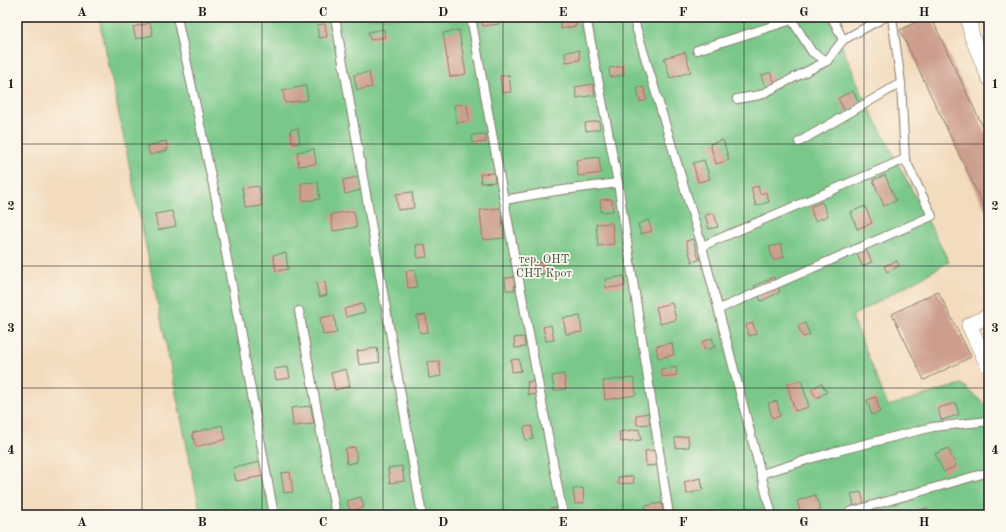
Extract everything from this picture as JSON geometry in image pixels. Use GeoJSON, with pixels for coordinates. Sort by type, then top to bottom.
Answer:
{"type":"FeatureCollection","features":[{"type":"Feature","properties":{"kind":"street"},"geometry":{"type":"LineString","coordinates":[[968,17],[972,37],[989,78]]}},
{"type":"Feature","properties":{"kind":"street"},"geometry":{"type":"LineString","coordinates":[[989,316],[969,325],[989,368]]}},
{"type":"Feature","properties":{"kind":"lane"},"geometry":{"type":"LineString","coordinates":[[177,17],[217,204],[274,515]]}},
{"type":"Feature","properties":{"kind":"lane"},"geometry":{"type":"LineString","coordinates":[[335,17],[422,515]]}},
{"type":"Feature","properties":{"kind":"lane"},"geometry":{"type":"LineString","coordinates":[[471,17],[563,515]]}},
{"type":"Feature","properties":{"kind":"lane"},"geometry":{"type":"LineString","coordinates":[[586,17],[618,183],[669,515]]}},
{"type":"Feature","properties":{"kind":"lane"},"geometry":{"type":"LineString","coordinates":[[642,17],[633,19],[702,246],[772,515]]}},
{"type":"Feature","properties":{"kind":"lane"},"geometry":{"type":"LineString","coordinates":[[832,17],[843,40]]}},
{"type":"Feature","properties":{"kind":"lane"},"geometry":{"type":"LineString","coordinates":[[737,99],[760,95],[827,61],[843,40],[885,17]]}},
{"type":"Feature","properties":{"kind":"lane"},"geometry":{"type":"LineString","coordinates":[[719,308],[932,216],[905,159],[901,83],[892,17]]}},
{"type":"Feature","properties":{"kind":"lane"},"geometry":{"type":"LineString","coordinates":[[697,50],[792,20],[812,52],[827,61]]}},
{"type":"Feature","properties":{"kind":"lane"},"geometry":{"type":"LineString","coordinates":[[798,142],[901,83]]}},
{"type":"Feature","properties":{"kind":"lane"},"geometry":{"type":"LineString","coordinates":[[702,246],[905,159]]}},
{"type":"Feature","properties":{"kind":"lane"},"geometry":{"type":"LineString","coordinates":[[504,200],[556,191],[618,183]]}},
{"type":"Feature","properties":{"kind":"lane"},"geometry":{"type":"LineString","coordinates":[[299,311],[336,515]]}},
{"type":"Feature","properties":{"kind":"lane"},"geometry":{"type":"LineString","coordinates":[[761,474],[832,452],[933,427],[989,421]]}},
{"type":"Feature","properties":{"kind":"lane"},"geometry":{"type":"LineString","coordinates":[[849,512],[989,472]]}},
{"type":"Feature","properties":{"kind":"green space","name":"тер. ОНТ СНТ Крот"},"geometry":{"type":"Polygon","coordinates":[[[99,17],[829,17],[865,100],[949,262],[852,316],[888,406],[962,384],[989,408],[989,515],[201,515],[99,17]]]}},
{"type":"Feature","properties":{"kind":"building"},"geometry":{"type":"Polygon","coordinates":[[[481,17],[498,17],[499,24],[483,26],[481,17]]]}},
{"type":"Feature","properties":{"kind":"building"},"geometry":{"type":"Polygon","coordinates":[[[927,17],[931,17],[989,140],[989,207],[985,209],[900,30],[927,17]]]}},
{"type":"Feature","properties":{"kind":"building"},"geometry":{"type":"Polygon","coordinates":[[[575,19],[576,26],[561,29],[560,21],[575,19]]]}},
{"type":"Feature","properties":{"kind":"building"},"geometry":{"type":"Polygon","coordinates":[[[150,23],[153,35],[136,39],[133,27],[150,23]]]}},
{"type":"Feature","properties":{"kind":"building"},"geometry":{"type":"Polygon","coordinates":[[[325,24],[327,37],[319,38],[317,25],[325,24]]]}},
{"type":"Feature","properties":{"kind":"building"},"geometry":{"type":"Polygon","coordinates":[[[384,29],[385,37],[370,40],[368,32],[384,29]]]}},
{"type":"Feature","properties":{"kind":"building"},"geometry":{"type":"Polygon","coordinates":[[[459,30],[466,74],[450,77],[443,33],[459,30]]]}},
{"type":"Feature","properties":{"kind":"building"},"geometry":{"type":"Polygon","coordinates":[[[579,50],[580,60],[566,62],[565,52],[579,50]]]}},
{"type":"Feature","properties":{"kind":"building"},"geometry":{"type":"Polygon","coordinates":[[[685,52],[691,72],[670,78],[664,58],[685,52]]]}},
{"type":"Feature","properties":{"kind":"building"},"geometry":{"type":"Polygon","coordinates":[[[623,66],[624,75],[610,77],[609,68],[623,66]]]}},
{"type":"Feature","properties":{"kind":"building"},"geometry":{"type":"Polygon","coordinates":[[[369,72],[372,87],[357,90],[354,75],[369,72]]]}},
{"type":"Feature","properties":{"kind":"building"},"geometry":{"type":"Polygon","coordinates":[[[770,72],[776,85],[766,89],[761,76],[770,72]]]}},
{"type":"Feature","properties":{"kind":"building"},"geometry":{"type":"Polygon","coordinates":[[[509,75],[511,92],[502,93],[500,76],[509,75]]]}},
{"type":"Feature","properties":{"kind":"building"},"geometry":{"type":"Polygon","coordinates":[[[593,84],[595,95],[577,98],[575,87],[593,84]]]}},
{"type":"Feature","properties":{"kind":"building"},"geometry":{"type":"Polygon","coordinates":[[[306,86],[308,100],[285,103],[283,90],[306,86]]]}},
{"type":"Feature","properties":{"kind":"building"},"geometry":{"type":"Polygon","coordinates":[[[644,87],[647,100],[640,102],[637,88],[644,87]]]}},
{"type":"Feature","properties":{"kind":"building"},"geometry":{"type":"Polygon","coordinates":[[[853,91],[860,105],[845,112],[838,98],[853,91]]]}},
{"type":"Feature","properties":{"kind":"building"},"geometry":{"type":"Polygon","coordinates":[[[467,104],[469,121],[457,123],[454,105],[467,104]]]}},
{"type":"Feature","properties":{"kind":"building"},"geometry":{"type":"Polygon","coordinates":[[[599,121],[600,129],[586,131],[585,123],[599,121]]]}},
{"type":"Feature","properties":{"kind":"building"},"geometry":{"type":"Polygon","coordinates":[[[298,128],[300,143],[293,144],[290,130],[298,128]]]}},
{"type":"Feature","properties":{"kind":"building"},"geometry":{"type":"Polygon","coordinates":[[[486,134],[486,142],[472,143],[472,135],[486,134]]]}},
{"type":"Feature","properties":{"kind":"building"},"geometry":{"type":"Polygon","coordinates":[[[723,140],[729,160],[716,164],[710,144],[723,140]]]}},
{"type":"Feature","properties":{"kind":"building"},"geometry":{"type":"Polygon","coordinates":[[[166,141],[168,150],[150,155],[147,146],[166,141]]]}},
{"type":"Feature","properties":{"kind":"building"},"geometry":{"type":"Polygon","coordinates":[[[314,149],[316,164],[299,166],[297,152],[314,149]]]}},
{"type":"Feature","properties":{"kind":"building"},"geometry":{"type":"Polygon","coordinates":[[[599,157],[601,173],[578,176],[576,160],[599,157]]]}},
{"type":"Feature","properties":{"kind":"building"},"geometry":{"type":"Polygon","coordinates":[[[704,160],[710,179],[698,182],[693,163],[704,160]]]}},
{"type":"Feature","properties":{"kind":"building"},"geometry":{"type":"Polygon","coordinates":[[[494,173],[495,182],[481,183],[480,174],[494,173]]]}},
{"type":"Feature","properties":{"kind":"building"},"geometry":{"type":"Polygon","coordinates":[[[885,175],[896,201],[884,206],[873,180],[885,175]]]}},
{"type":"Feature","properties":{"kind":"building"},"geometry":{"type":"Polygon","coordinates":[[[358,177],[361,190],[345,194],[343,180],[358,177]]]}},
{"type":"Feature","properties":{"kind":"building"},"geometry":{"type":"Polygon","coordinates":[[[318,182],[320,199],[303,201],[301,183],[318,182]]]}},
{"type":"Feature","properties":{"kind":"building"},"geometry":{"type":"Polygon","coordinates":[[[259,186],[262,206],[245,208],[242,188],[259,186]]]}},
{"type":"Feature","properties":{"kind":"building"},"geometry":{"type":"Polygon","coordinates":[[[758,186],[760,194],[766,192],[769,202],[756,206],[751,188],[758,186]]]}},
{"type":"Feature","properties":{"kind":"building"},"geometry":{"type":"Polygon","coordinates":[[[412,192],[414,208],[398,210],[396,194],[412,192]]]}},
{"type":"Feature","properties":{"kind":"building"},"geometry":{"type":"Polygon","coordinates":[[[612,199],[613,211],[601,212],[600,200],[612,199]]]}},
{"type":"Feature","properties":{"kind":"building"},"geometry":{"type":"Polygon","coordinates":[[[822,202],[828,216],[815,221],[810,207],[822,202]]]}},
{"type":"Feature","properties":{"kind":"building"},"geometry":{"type":"Polygon","coordinates":[[[865,206],[872,223],[857,229],[851,212],[865,206]]]}},
{"type":"Feature","properties":{"kind":"building"},"geometry":{"type":"Polygon","coordinates":[[[501,208],[504,238],[483,240],[480,210],[501,208]]]}},
{"type":"Feature","properties":{"kind":"building"},"geometry":{"type":"Polygon","coordinates":[[[172,211],[176,226],[158,230],[155,214],[172,211]]]}},
{"type":"Feature","properties":{"kind":"building"},"geometry":{"type":"Polygon","coordinates":[[[354,211],[357,227],[333,231],[331,214],[354,211]]]}},
{"type":"Feature","properties":{"kind":"building"},"geometry":{"type":"Polygon","coordinates":[[[714,213],[718,227],[709,229],[705,215],[714,213]]]}},
{"type":"Feature","properties":{"kind":"building"},"geometry":{"type":"Polygon","coordinates":[[[648,220],[652,231],[641,234],[638,224],[648,220]]]}},
{"type":"Feature","properties":{"kind":"building"},"geometry":{"type":"Polygon","coordinates":[[[612,223],[614,244],[598,246],[596,224],[612,223]]]}},
{"type":"Feature","properties":{"kind":"building"},"geometry":{"type":"Polygon","coordinates":[[[693,239],[699,260],[692,262],[686,241],[693,239]]]}},
{"type":"Feature","properties":{"kind":"building"},"geometry":{"type":"Polygon","coordinates":[[[425,244],[427,257],[418,258],[416,245],[425,244]]]}},
{"type":"Feature","properties":{"kind":"building"},"geometry":{"type":"Polygon","coordinates":[[[781,244],[784,257],[773,260],[769,247],[781,244]]]}},
{"type":"Feature","properties":{"kind":"building"},"geometry":{"type":"Polygon","coordinates":[[[865,248],[872,262],[862,266],[856,252],[865,248]]]}},
{"type":"Feature","properties":{"kind":"building"},"geometry":{"type":"Polygon","coordinates":[[[286,253],[288,269],[276,271],[273,255],[286,253]]]}},
{"type":"Feature","properties":{"kind":"building"},"geometry":{"type":"Polygon","coordinates":[[[897,261],[899,266],[887,272],[884,266],[897,261]]]}},
{"type":"Feature","properties":{"kind":"building"},"geometry":{"type":"Polygon","coordinates":[[[545,262],[546,273],[532,275],[530,264],[545,262]]]}},
{"type":"Feature","properties":{"kind":"building"},"geometry":{"type":"Polygon","coordinates":[[[415,270],[417,287],[408,288],[406,271],[415,270]]]}},
{"type":"Feature","properties":{"kind":"building"},"geometry":{"type":"Polygon","coordinates":[[[624,276],[625,286],[606,288],[605,279],[624,276]]]}},
{"type":"Feature","properties":{"kind":"building"},"geometry":{"type":"Polygon","coordinates":[[[514,277],[515,290],[506,290],[505,278],[514,277]]]}},
{"type":"Feature","properties":{"kind":"building"},"geometry":{"type":"Polygon","coordinates":[[[774,277],[780,292],[761,301],[754,286],[774,277]]]}},
{"type":"Feature","properties":{"kind":"building"},"geometry":{"type":"Polygon","coordinates":[[[325,282],[327,295],[319,297],[316,283],[325,282]]]}},
{"type":"Feature","properties":{"kind":"building"},"geometry":{"type":"Polygon","coordinates":[[[938,291],[971,357],[924,380],[892,314],[938,291]]]}},
{"type":"Feature","properties":{"kind":"building"},"geometry":{"type":"Polygon","coordinates":[[[672,303],[676,320],[660,324],[656,307],[672,303]]]}},
{"type":"Feature","properties":{"kind":"building"},"geometry":{"type":"Polygon","coordinates":[[[362,304],[365,312],[346,317],[344,309],[362,304]]]}},
{"type":"Feature","properties":{"kind":"building"},"geometry":{"type":"Polygon","coordinates":[[[334,315],[337,333],[323,335],[320,318],[334,315]]]}},
{"type":"Feature","properties":{"kind":"building"},"geometry":{"type":"Polygon","coordinates":[[[426,315],[428,332],[420,333],[417,316],[426,315]]]}},
{"type":"Feature","properties":{"kind":"building"},"geometry":{"type":"Polygon","coordinates":[[[580,316],[582,332],[566,334],[563,318],[580,316]]]}},
{"type":"Feature","properties":{"kind":"building"},"geometry":{"type":"Polygon","coordinates":[[[753,323],[756,334],[749,336],[746,325],[753,323]]]}},
{"type":"Feature","properties":{"kind":"building"},"geometry":{"type":"Polygon","coordinates":[[[805,323],[810,335],[803,337],[798,326],[805,323]]]}},
{"type":"Feature","properties":{"kind":"building"},"geometry":{"type":"Polygon","coordinates":[[[551,325],[554,340],[546,341],[543,327],[551,325]]]}},
{"type":"Feature","properties":{"kind":"building"},"geometry":{"type":"Polygon","coordinates":[[[524,337],[525,347],[515,348],[514,338],[524,337]]]}},
{"type":"Feature","properties":{"kind":"building"},"geometry":{"type":"Polygon","coordinates":[[[712,338],[715,347],[705,350],[702,342],[712,338]]]}},
{"type":"Feature","properties":{"kind":"building"},"geometry":{"type":"Polygon","coordinates":[[[672,343],[674,355],[658,358],[656,346],[672,343]]]}},
{"type":"Feature","properties":{"kind":"building"},"geometry":{"type":"Polygon","coordinates":[[[377,348],[380,362],[359,365],[357,351],[377,348]]]}},
{"type":"Feature","properties":{"kind":"building"},"geometry":{"type":"Polygon","coordinates":[[[519,359],[521,371],[512,372],[511,360],[519,359]]]}},
{"type":"Feature","properties":{"kind":"building"},"geometry":{"type":"Polygon","coordinates":[[[439,361],[441,376],[429,378],[427,362],[439,361]]]}},
{"type":"Feature","properties":{"kind":"building"},"geometry":{"type":"Polygon","coordinates":[[[288,367],[290,378],[276,380],[274,369],[288,367]]]}},
{"type":"Feature","properties":{"kind":"building"},"geometry":{"type":"Polygon","coordinates":[[[676,367],[677,375],[662,377],[661,369],[676,367]]]}},
{"type":"Feature","properties":{"kind":"building"},"geometry":{"type":"Polygon","coordinates":[[[346,369],[350,386],[335,390],[331,373],[346,369]]]}},
{"type":"Feature","properties":{"kind":"building"},"geometry":{"type":"Polygon","coordinates":[[[564,374],[566,389],[554,391],[552,376],[564,374]]]}},
{"type":"Feature","properties":{"kind":"building"},"geometry":{"type":"Polygon","coordinates":[[[634,378],[636,395],[605,400],[603,381],[634,378]]]}},
{"type":"Feature","properties":{"kind":"building"},"geometry":{"type":"Polygon","coordinates":[[[801,380],[809,407],[795,411],[787,384],[801,380]]]}},
{"type":"Feature","properties":{"kind":"building"},"geometry":{"type":"Polygon","coordinates":[[[536,381],[537,394],[528,395],[527,382],[536,381]]]}},
{"type":"Feature","properties":{"kind":"building"},"geometry":{"type":"Polygon","coordinates":[[[821,383],[827,392],[817,398],[811,390],[821,383]]]}},
{"type":"Feature","properties":{"kind":"building"},"geometry":{"type":"Polygon","coordinates":[[[876,397],[880,412],[872,415],[867,400],[876,397]]]}},
{"type":"Feature","properties":{"kind":"building"},"geometry":{"type":"Polygon","coordinates":[[[777,401],[780,416],[772,418],[768,403],[777,401]]]}},
{"type":"Feature","properties":{"kind":"building"},"geometry":{"type":"Polygon","coordinates":[[[956,403],[959,415],[941,420],[938,408],[956,403]]]}},
{"type":"Feature","properties":{"kind":"building"},"geometry":{"type":"Polygon","coordinates":[[[311,406],[314,424],[293,426],[291,408],[311,406]]]}},
{"type":"Feature","properties":{"kind":"building"},"geometry":{"type":"Polygon","coordinates":[[[649,413],[650,424],[637,425],[636,415],[649,413]]]}},
{"type":"Feature","properties":{"kind":"building"},"geometry":{"type":"Polygon","coordinates":[[[222,425],[226,439],[196,447],[192,433],[222,425]]]}},
{"type":"Feature","properties":{"kind":"building"},"geometry":{"type":"Polygon","coordinates":[[[532,426],[533,439],[525,440],[524,427],[532,426]]]}},
{"type":"Feature","properties":{"kind":"building"},"geometry":{"type":"Polygon","coordinates":[[[639,429],[641,440],[621,442],[619,432],[639,429]]]}},
{"type":"Feature","properties":{"kind":"building"},"geometry":{"type":"Polygon","coordinates":[[[688,436],[689,447],[676,448],[675,438],[688,436]]]}},
{"type":"Feature","properties":{"kind":"building"},"geometry":{"type":"Polygon","coordinates":[[[355,447],[357,462],[347,464],[345,449],[355,447]]]}},
{"type":"Feature","properties":{"kind":"building"},"geometry":{"type":"Polygon","coordinates":[[[948,448],[956,466],[944,472],[935,454],[948,448]]]}},
{"type":"Feature","properties":{"kind":"building"},"geometry":{"type":"Polygon","coordinates":[[[657,450],[658,465],[646,466],[645,451],[657,450]]]}},
{"type":"Feature","properties":{"kind":"building"},"geometry":{"type":"Polygon","coordinates":[[[260,462],[263,476],[236,481],[233,468],[260,462]]]}},
{"type":"Feature","properties":{"kind":"building"},"geometry":{"type":"Polygon","coordinates":[[[402,466],[404,481],[390,483],[388,468],[402,466]]]}},
{"type":"Feature","properties":{"kind":"building"},"geometry":{"type":"Polygon","coordinates":[[[290,472],[293,492],[284,493],[281,473],[290,472]]]}},
{"type":"Feature","properties":{"kind":"building"},"geometry":{"type":"Polygon","coordinates":[[[633,476],[634,483],[618,484],[618,477],[633,476]]]}},
{"type":"Feature","properties":{"kind":"building"},"geometry":{"type":"Polygon","coordinates":[[[701,478],[703,490],[687,494],[684,482],[701,478]]]}},
{"type":"Feature","properties":{"kind":"building"},"geometry":{"type":"Polygon","coordinates":[[[583,488],[584,503],[575,504],[573,489],[583,488]]]}},
{"type":"Feature","properties":{"kind":"building"},"geometry":{"type":"Polygon","coordinates":[[[861,492],[864,504],[854,506],[851,494],[861,492]]]}},
{"type":"Feature","properties":{"kind":"building"},"geometry":{"type":"Polygon","coordinates":[[[815,495],[821,510],[807,515],[801,515],[797,501],[815,495]]]}},
{"type":"Feature","properties":{"kind":"building"},"geometry":{"type":"Polygon","coordinates":[[[361,497],[364,507],[350,512],[347,501],[361,497]]]}},
{"type":"Feature","properties":{"kind":"building"},"geometry":{"type":"Polygon","coordinates":[[[662,503],[663,512],[647,515],[645,506],[662,503]]]}},
{"type":"Feature","properties":{"kind":"building"},"geometry":{"type":"Polygon","coordinates":[[[560,508],[561,515],[549,515],[549,509],[560,508]]]}},
{"type":"Feature","properties":{"kind":"building"},"geometry":{"type":"Polygon","coordinates":[[[927,508],[929,515],[919,515],[918,510],[927,508]]]}},
{"type":"Feature","properties":{"kind":"building"},"geometry":{"type":"Polygon","coordinates":[[[881,511],[882,515],[872,515],[872,512],[881,511]]]}},
{"type":"Feature","properties":{"kind":"building"},"geometry":{"type":"Polygon","coordinates":[[[541,513],[541,515],[528,515],[528,514],[541,513]]]}}]}
